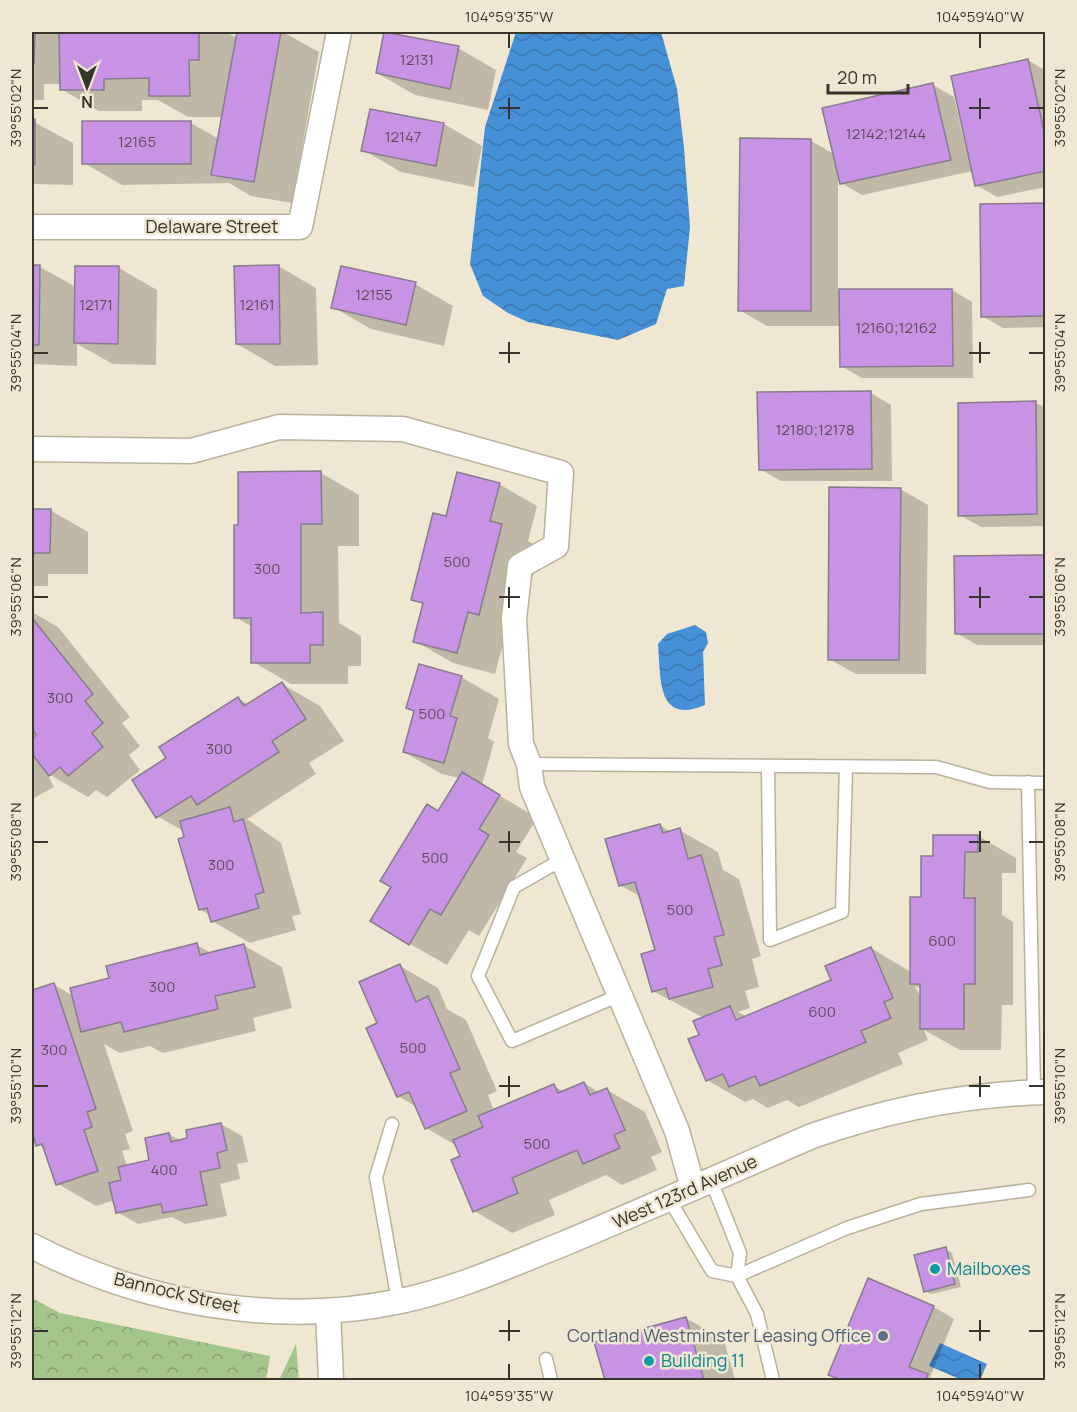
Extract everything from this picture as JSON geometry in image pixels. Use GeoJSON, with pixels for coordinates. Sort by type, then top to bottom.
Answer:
{"type":"FeatureCollection","features":[{"type":"Feature","properties":{"kind":"street","name":"Delaware Street"},"geometry":{"type":"LineString","coordinates":[[32,227],[300,227],[339,32]]}},
{"type":"Feature","properties":{"kind":"street"},"geometry":{"type":"LineString","coordinates":[[32,449],[191,451],[279,427],[403,429],[561,472],[556,546],[520,566],[514,618],[521,744],[529,764],[532,787],[677,1131],[702,1184]]}},
{"type":"Feature","properties":{"kind":"street","name":"West 123rd Avenue"},"geometry":{"type":"LineString","coordinates":[[328,1311],[425,1295],[495,1271],[669,1199],[812,1136],[860,1119],[953,1098],[1040,1092]]}},
{"type":"Feature","properties":{"kind":"street","name":"Bannock Street"},"geometry":{"type":"LineString","coordinates":[[32,1246],[84,1269],[131,1285],[226,1308],[267,1312],[328,1311]]}},
{"type":"Feature","properties":{"kind":"street"},"geometry":{"type":"LineString","coordinates":[[328,1311],[332,1380]]}},
{"type":"Feature","properties":{"kind":"lane"},"geometry":{"type":"LineString","coordinates":[[529,764],[936,767],[990,782],[1046,783]]}},
{"type":"Feature","properties":{"kind":"lane"},"geometry":{"type":"LineString","coordinates":[[768,766],[770,940],[842,912],[846,766]]}},
{"type":"Feature","properties":{"kind":"lane"},"geometry":{"type":"LineString","coordinates":[[1028,782],[1040,1092]]}},
{"type":"Feature","properties":{"kind":"lane"},"geometry":{"type":"LineString","coordinates":[[563,860],[514,887],[478,976],[512,1041],[620,995]]}},
{"type":"Feature","properties":{"kind":"lane"},"geometry":{"type":"LineString","coordinates":[[392,1124],[376,1177],[398,1301]]}},
{"type":"Feature","properties":{"kind":"lane"},"geometry":{"type":"LineString","coordinates":[[702,1184],[740,1253],[737,1276],[757,1314],[773,1380]]}},
{"type":"Feature","properties":{"kind":"lane"},"geometry":{"type":"LineString","coordinates":[[669,1199],[712,1270],[737,1276],[847,1228],[921,1204],[1029,1190]]}},
{"type":"Feature","properties":{"kind":"lane"},"geometry":{"type":"LineString","coordinates":[[546,1359],[551,1380]]}},
{"type":"Feature","properties":{"kind":"green space"},"geometry":{"type":"Polygon","coordinates":[[[32,1298],[60,1313],[270,1356],[266,1380],[32,1380],[32,1298]]]}},
{"type":"Feature","properties":{"kind":"green space"},"geometry":{"type":"Polygon","coordinates":[[[296,1344],[299,1380],[279,1380],[296,1344]]]}},
{"type":"Feature","properties":{"kind":"water"},"geometry":{"type":"Polygon","coordinates":[[[516,32],[661,32],[677,89],[684,148],[690,227],[684,286],[667,289],[656,324],[618,340],[528,322],[508,313],[483,296],[470,264],[485,127],[516,32]]]}},
{"type":"Feature","properties":{"kind":"water"},"geometry":{"type":"Polygon","coordinates":[[[695,625],[706,632],[708,643],[703,652],[705,705],[689,710],[677,709],[669,704],[664,695],[658,644],[667,634],[695,625]]]}},
{"type":"Feature","properties":{"kind":"water"},"geometry":{"type":"Polygon","coordinates":[[[940,1343],[987,1364],[980,1380],[962,1380],[929,1366],[940,1343]]]}},
{"type":"Feature","properties":{"kind":"building"},"geometry":{"type":"Polygon","coordinates":[[[32,32],[35,32],[34,63],[32,63],[32,32]]]}},
{"type":"Feature","properties":{"kind":"building"},"geometry":{"type":"Polygon","coordinates":[[[59,32],[199,32],[199,60],[189,60],[190,96],[149,96],[149,78],[104,79],[104,90],[60,90],[59,32]]]}},
{"type":"Feature","properties":{"kind":"building"},"geometry":{"type":"Polygon","coordinates":[[[237,32],[281,32],[254,182],[211,175],[237,32]]]}},
{"type":"Feature","properties":{"kind":"building"},"geometry":{"type":"Polygon","coordinates":[[[384,32],[459,46],[450,89],[376,73],[384,32]]]}},
{"type":"Feature","properties":{"kind":"building"},"geometry":{"type":"Polygon","coordinates":[[[1028,59],[1046,140],[1046,171],[975,186],[951,76],[1028,59]]]}},
{"type":"Feature","properties":{"kind":"building"},"geometry":{"type":"Polygon","coordinates":[[[933,83],[951,160],[840,184],[822,108],[933,83]]]}},
{"type":"Feature","properties":{"kind":"building"},"geometry":{"type":"Polygon","coordinates":[[[370,109],[444,123],[436,166],[361,151],[370,109]]]}},
{"type":"Feature","properties":{"kind":"building"},"geometry":{"type":"Polygon","coordinates":[[[32,119],[35,119],[35,164],[32,164],[32,119]]]}},
{"type":"Feature","properties":{"kind":"building"},"geometry":{"type":"Polygon","coordinates":[[[82,121],[191,121],[191,164],[82,164],[82,121]]]}},
{"type":"Feature","properties":{"kind":"building"},"geometry":{"type":"Polygon","coordinates":[[[740,138],[811,139],[811,311],[738,311],[740,138]]]}},
{"type":"Feature","properties":{"kind":"building"},"geometry":{"type":"Polygon","coordinates":[[[1046,203],[1046,316],[981,317],[980,204],[1046,203]]]}},
{"type":"Feature","properties":{"kind":"building"},"geometry":{"type":"Polygon","coordinates":[[[32,265],[40,265],[39,345],[32,345],[32,265]]]}},
{"type":"Feature","properties":{"kind":"building"},"geometry":{"type":"Polygon","coordinates":[[[279,265],[280,344],[236,344],[234,266],[279,265]]]}},
{"type":"Feature","properties":{"kind":"building"},"geometry":{"type":"Polygon","coordinates":[[[75,266],[119,266],[118,344],[74,343],[75,266]]]}},
{"type":"Feature","properties":{"kind":"building"},"geometry":{"type":"Polygon","coordinates":[[[341,266],[416,282],[406,325],[331,308],[341,266]]]}},
{"type":"Feature","properties":{"kind":"building"},"geometry":{"type":"Polygon","coordinates":[[[839,289],[952,289],[953,366],[840,367],[839,289]]]}},
{"type":"Feature","properties":{"kind":"building"},"geometry":{"type":"Polygon","coordinates":[[[871,391],[872,469],[759,470],[757,392],[871,391]]]}},
{"type":"Feature","properties":{"kind":"building"},"geometry":{"type":"Polygon","coordinates":[[[1036,401],[1037,514],[958,516],[958,403],[1036,401]]]}},
{"type":"Feature","properties":{"kind":"building"},"geometry":{"type":"Polygon","coordinates":[[[321,471],[322,524],[301,524],[301,613],[323,612],[323,645],[310,645],[310,663],[251,663],[251,618],[234,618],[234,525],[238,525],[238,472],[321,471]]]}},
{"type":"Feature","properties":{"kind":"building"},"geometry":{"type":"Polygon","coordinates":[[[457,472],[500,483],[490,521],[502,524],[479,615],[468,612],[457,653],[413,642],[423,603],[411,600],[433,513],[446,516],[457,472]]]}},
{"type":"Feature","properties":{"kind":"building"},"geometry":{"type":"Polygon","coordinates":[[[829,487],[901,488],[899,660],[828,660],[829,487]]]}},
{"type":"Feature","properties":{"kind":"building"},"geometry":{"type":"Polygon","coordinates":[[[32,509],[51,509],[50,553],[32,553],[32,509]]]}},
{"type":"Feature","properties":{"kind":"building"},"geometry":{"type":"Polygon","coordinates":[[[1046,555],[1046,634],[955,634],[954,556],[1046,555]]]}},
{"type":"Feature","properties":{"kind":"building"},"geometry":{"type":"Polygon","coordinates":[[[32,618],[93,694],[85,701],[103,723],[92,733],[103,747],[68,776],[60,767],[49,776],[32,754],[32,739],[36,735],[32,730],[32,618]]]}},
{"type":"Feature","properties":{"kind":"building"},"geometry":{"type":"Polygon","coordinates":[[[419,664],[462,676],[450,716],[457,718],[444,763],[403,752],[414,711],[406,708],[419,664]]]}},
{"type":"Feature","properties":{"kind":"building"},"geometry":{"type":"Polygon","coordinates":[[[282,682],[306,719],[272,741],[279,752],[197,805],[191,796],[156,818],[132,780],[166,758],[159,747],[238,697],[244,706],[282,682]]]}},
{"type":"Feature","properties":{"kind":"building"},"geometry":{"type":"Polygon","coordinates":[[[462,772],[500,795],[479,829],[489,835],[441,915],[430,909],[409,945],[370,921],[391,887],[380,881],[427,804],[438,811],[462,772]]]}},
{"type":"Feature","properties":{"kind":"building"},"geometry":{"type":"Polygon","coordinates":[[[230,807],[234,822],[243,819],[264,892],[255,895],[259,908],[211,922],[207,908],[199,910],[178,839],[184,837],[180,821],[230,807]]]}},
{"type":"Feature","properties":{"kind":"building"},"geometry":{"type":"Polygon","coordinates":[[[660,824],[663,833],[680,828],[688,859],[701,855],[724,935],[714,937],[722,965],[708,969],[713,987],[669,999],[666,988],[652,992],[641,954],[655,950],[635,882],[619,886],[605,839],[660,824]]]}},
{"type":"Feature","properties":{"kind":"building"},"geometry":{"type":"Polygon","coordinates":[[[933,835],[978,835],[978,852],[965,852],[964,898],[975,898],[975,984],[964,984],[964,1029],[920,1029],[920,984],[910,984],[910,897],[921,897],[921,856],[933,856],[933,835]]]}},
{"type":"Feature","properties":{"kind":"building"},"geometry":{"type":"Polygon","coordinates":[[[197,943],[200,955],[244,944],[255,987],[215,996],[218,1009],[124,1032],[121,1022],[81,1032],[70,988],[109,978],[106,966],[197,943]]]}},
{"type":"Feature","properties":{"kind":"building"},"geometry":{"type":"Polygon","coordinates":[[[871,947],[893,998],[884,1002],[891,1018],[861,1031],[866,1042],[760,1086],[755,1076],[729,1087],[723,1074],[706,1081],[688,1039],[699,1035],[693,1021],[730,1006],[736,1020],[831,980],[825,966],[871,947]]]}},
{"type":"Feature","properties":{"kind":"building"},"geometry":{"type":"Polygon","coordinates":[[[400,964],[416,1002],[428,996],[460,1069],[450,1073],[467,1111],[425,1129],[409,1092],[397,1097],[366,1028],[377,1023],[359,982],[400,964]]]}},
{"type":"Feature","properties":{"kind":"building"},"geometry":{"type":"Polygon","coordinates":[[[54,983],[96,1109],[87,1112],[92,1127],[84,1130],[98,1171],[56,1185],[42,1144],[36,1146],[32,1131],[32,990],[54,983]]]}},
{"type":"Feature","properties":{"kind":"building"},"geometry":{"type":"Polygon","coordinates":[[[584,1082],[590,1095],[607,1088],[625,1130],[614,1135],[620,1148],[583,1164],[577,1150],[512,1178],[518,1193],[473,1212],[451,1160],[460,1156],[453,1140],[483,1127],[478,1116],[554,1084],[558,1093],[584,1082]]]}},
{"type":"Feature","properties":{"kind":"building"},"geometry":{"type":"Polygon","coordinates":[[[221,1123],[227,1150],[217,1153],[220,1168],[200,1172],[207,1205],[163,1213],[161,1204],[116,1213],[109,1183],[121,1180],[118,1167],[149,1160],[145,1138],[169,1133],[171,1142],[187,1138],[186,1130],[221,1123]]]}},
{"type":"Feature","properties":{"kind":"building","name":"Mailboxes"},"geometry":{"type":"Polygon","coordinates":[[[946,1247],[955,1284],[924,1292],[914,1255],[946,1247]]]}},
{"type":"Feature","properties":{"kind":"building","name":"Cortland Westminster Leasing Office"},"geometry":{"type":"Polygon","coordinates":[[[868,1278],[934,1306],[909,1367],[928,1374],[926,1380],[842,1380],[828,1375],[868,1278]]]}},
{"type":"Feature","properties":{"kind":"building","name":"Building 11"},"geometry":{"type":"Polygon","coordinates":[[[686,1317],[704,1380],[605,1380],[594,1342],[686,1317]]]}},
{"type":"Feature","properties":{"kind":"place","name":"Mailboxes"},"geometry":{"type":"Point","coordinates":[935,1269]}},
{"type":"Feature","properties":{"kind":"place","name":"Cortland Westminster Leasing Office"},"geometry":{"type":"Point","coordinates":[883,1336]}},
{"type":"Feature","properties":{"kind":"place","name":"Building 11"},"geometry":{"type":"Point","coordinates":[649,1361]}}]}
